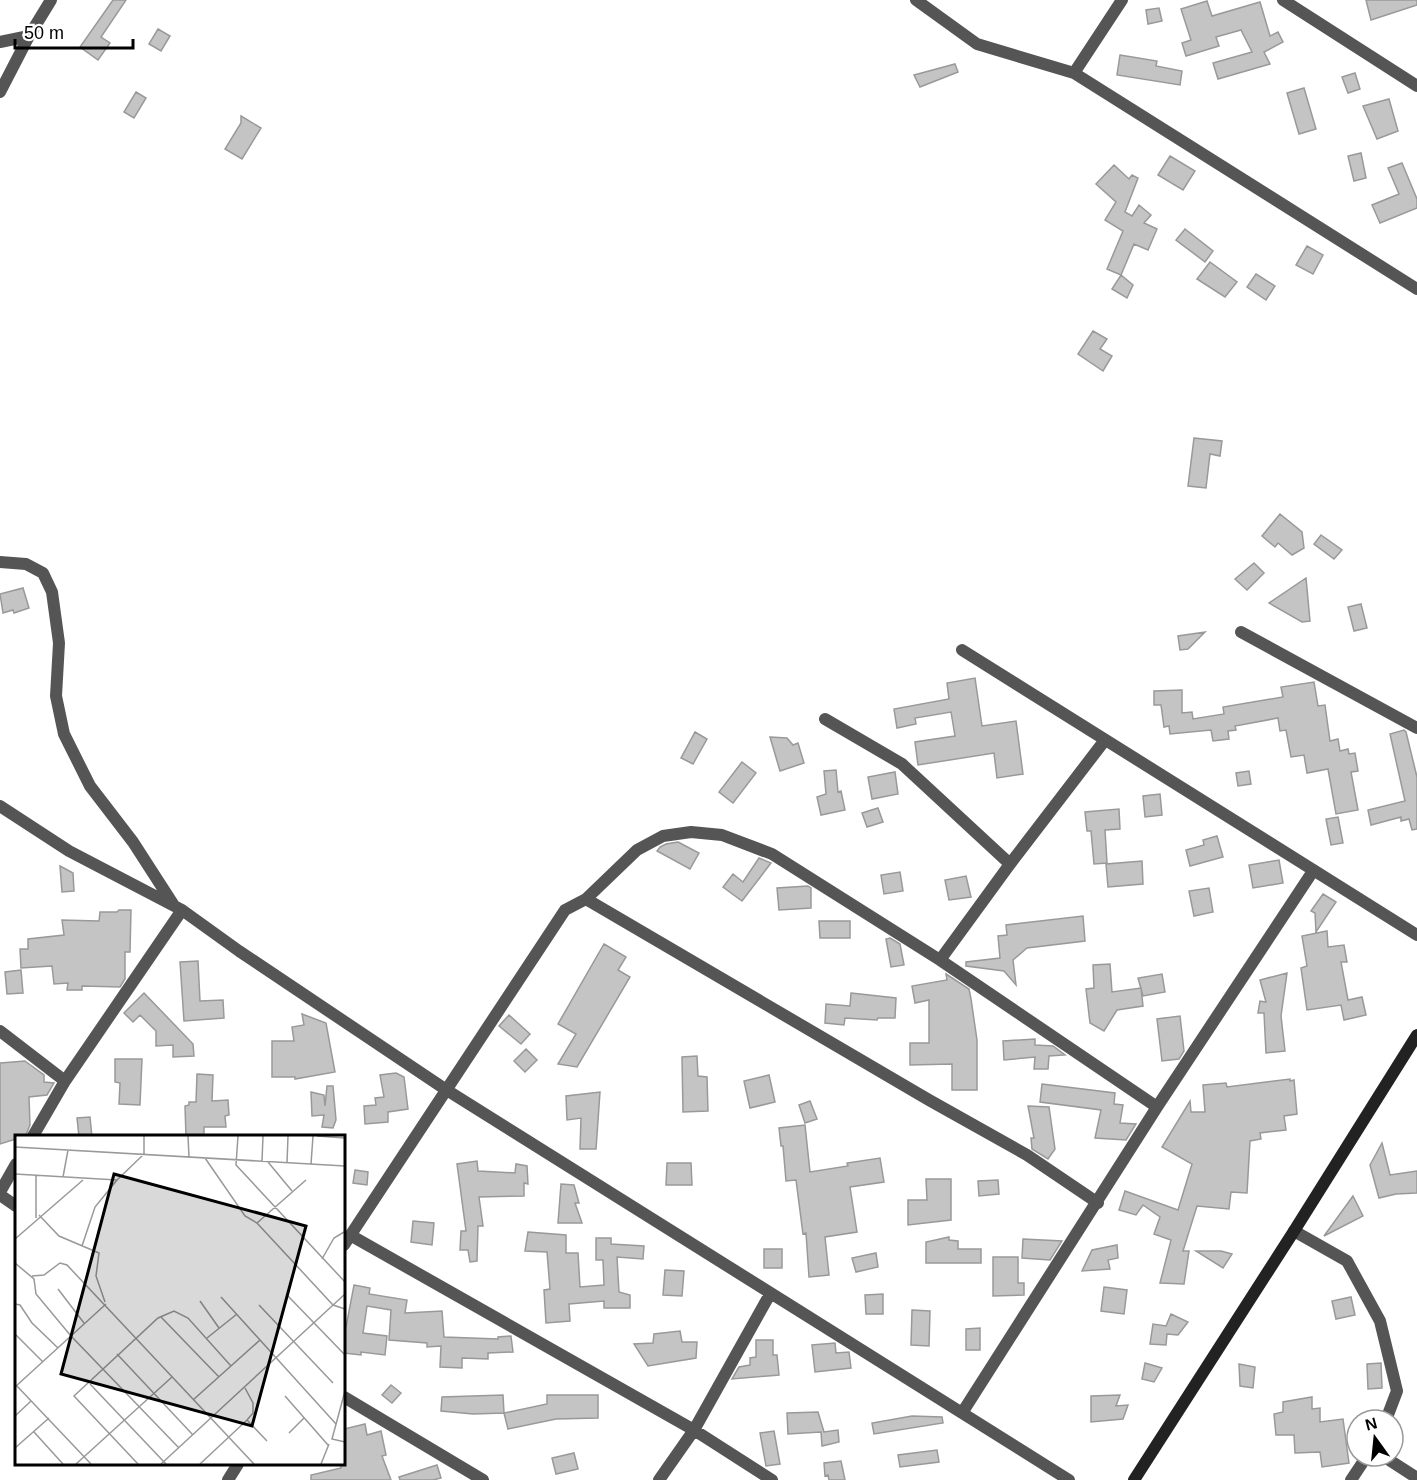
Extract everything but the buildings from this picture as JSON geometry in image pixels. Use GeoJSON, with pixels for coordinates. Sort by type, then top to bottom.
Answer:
{"type":"FeatureCollection","features":[{"type":"Feature","properties":{"kind":"street"},"geometry":{"type":"LineString","coordinates":[[0,92],[51,0]]}},
{"type":"Feature","properties":{"kind":"street"},"geometry":{"type":"LineString","coordinates":[[916,0],[977,44],[1074,73],[1417,289]]}},
{"type":"Feature","properties":{"kind":"street"},"geometry":{"type":"LineString","coordinates":[[1074,73],[1122,0]]}},
{"type":"Feature","properties":{"kind":"street"},"geometry":{"type":"LineString","coordinates":[[1283,0],[1417,86]]}},
{"type":"Feature","properties":{"kind":"street"},"geometry":{"type":"LineString","coordinates":[[0,42],[29,36]]}},
{"type":"Feature","properties":{"kind":"street"},"geometry":{"type":"LineString","coordinates":[[0,562],[26,564],[43,573],[52,592],[59,643],[56,696],[64,734],[90,786],[133,842],[178,908]]}},
{"type":"Feature","properties":{"kind":"street"},"geometry":{"type":"LineString","coordinates":[[1241,632],[1417,728]]}},
{"type":"Feature","properties":{"kind":"street"},"geometry":{"type":"LineString","coordinates":[[962,650],[1417,935]]}},
{"type":"Feature","properties":{"kind":"street"},"geometry":{"type":"LineString","coordinates":[[825,719],[902,764],[1010,864]]}},
{"type":"Feature","properties":{"kind":"street"},"geometry":{"type":"LineString","coordinates":[[940,960],[1105,740]]}},
{"type":"Feature","properties":{"kind":"street"},"geometry":{"type":"LineString","coordinates":[[0,806],[69,850],[178,908],[445,1089],[1069,1480]]}},
{"type":"Feature","properties":{"kind":"street"},"geometry":{"type":"LineString","coordinates":[[772,1480],[694,1430],[347,1240],[565,910],[586,899],[637,850],[663,836],[692,832],[722,835],[772,854],[940,960],[1157,1107]]}},
{"type":"Feature","properties":{"kind":"street"},"geometry":{"type":"LineString","coordinates":[[962,1413],[1098,1203],[1157,1107],[1312,871]]}},
{"type":"Feature","properties":{"kind":"street"},"geometry":{"type":"LineString","coordinates":[[586,899],[929,1100],[1028,1155],[1098,1203]]}},
{"type":"Feature","properties":{"kind":"street"},"geometry":{"type":"LineString","coordinates":[[34,1135],[65,1081],[178,908]]}},
{"type":"Feature","properties":{"kind":"street"},"geometry":{"type":"LineString","coordinates":[[0,1031],[65,1081]]}},
{"type":"Feature","properties":{"kind":"street"},"geometry":{"type":"LineString","coordinates":[[1134,1480],[1417,1035]]}},
{"type":"Feature","properties":{"kind":"street"},"geometry":{"type":"LineString","coordinates":[[15,1166],[0,1193],[15,1205]]}},
{"type":"Feature","properties":{"kind":"street"},"geometry":{"type":"LineString","coordinates":[[1294,1231],[1347,1261],[1380,1321],[1397,1390],[1390,1408]]}},
{"type":"Feature","properties":{"kind":"street"},"geometry":{"type":"LineString","coordinates":[[659,1480],[694,1430],[770,1294]]}},
{"type":"Feature","properties":{"kind":"street"},"geometry":{"type":"LineString","coordinates":[[345,1398],[483,1480]]}},
{"type":"Feature","properties":{"kind":"street"},"geometry":{"type":"LineString","coordinates":[[228,1480],[237,1465]]}},
{"type":"Feature","properties":{"kind":"street"},"geometry":{"type":"LineString","coordinates":[[1402,1468],[1417,1478]]}}]}
